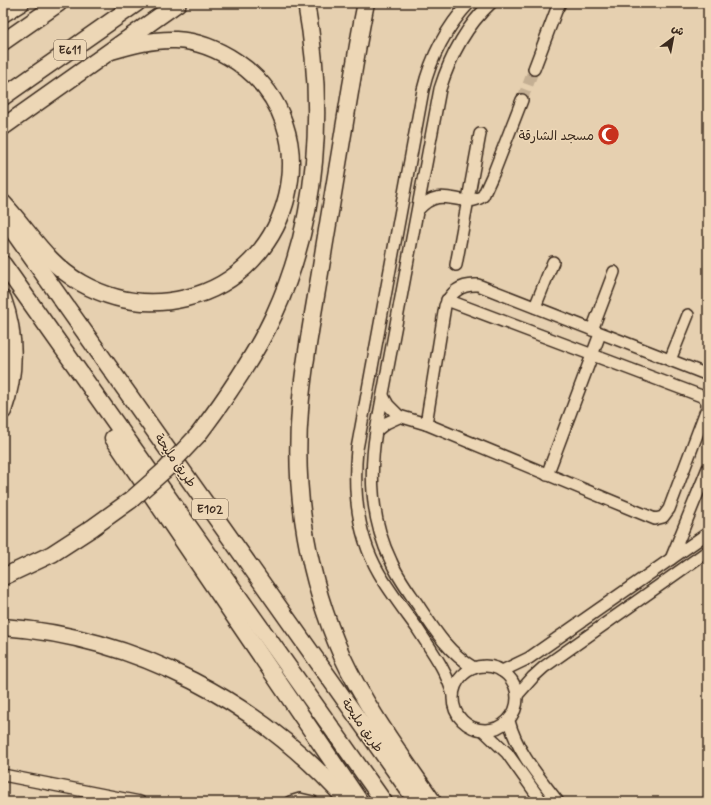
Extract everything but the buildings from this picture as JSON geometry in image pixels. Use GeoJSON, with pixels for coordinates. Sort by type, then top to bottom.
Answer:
{"type":"FeatureCollection","features":[{"type":"Feature","properties":{"kind":"highway"},"geometry":{"type":"LineString","coordinates":[[3,8],[10,3]]}},
{"type":"Feature","properties":{"kind":"highway"},"geometry":{"type":"LineString","coordinates":[[3,14],[21,3]]}},
{"type":"Feature","properties":{"kind":"highway"},"geometry":{"type":"LineString","coordinates":[[3,42],[59,3]]}},
{"type":"Feature","properties":{"kind":"highway","name":"E611"},"geometry":{"type":"LineString","coordinates":[[3,97],[137,3]]}},
{"type":"Feature","properties":{"kind":"highway"},"geometry":{"type":"LineString","coordinates":[[7,124],[178,3]]}},
{"type":"Feature","properties":{"kind":"highway"},"geometry":{"type":"LineString","coordinates":[[3,577],[52,554],[92,528],[131,500],[166,469],[198,435],[239,377],[258,346],[274,315],[291,269],[304,222],[313,175],[317,126],[316,78],[311,29],[306,3]]}},
{"type":"Feature","properties":{"kind":"highway"},"geometry":{"type":"LineString","coordinates":[[366,3],[303,378],[298,441],[301,505],[312,568],[343,657],[372,711],[433,802]]}},
{"type":"Feature","properties":{"kind":"highway"},"geometry":{"type":"LineString","coordinates":[[3,203],[48,258],[64,271],[92,288],[117,299],[156,303],[196,296],[214,289],[232,278],[247,266],[261,251],[281,216],[290,179],[289,144],[285,127],[269,94],[258,79],[244,67],[218,51],[195,43],[177,40],[159,40],[111,51]]}},
{"type":"Feature","properties":{"kind":"highway","name":"طريق مليحة"},"geometry":{"type":"LineString","coordinates":[[3,217],[417,802]]}},
{"type":"Feature","properties":{"kind":"highway","name":"E102"},"geometry":{"type":"LineString","coordinates":[[3,264],[384,802]]}},
{"type":"Feature","properties":{"kind":"highway"},"geometry":{"type":"LineString","coordinates":[[3,299],[10,324],[13,359],[9,394],[3,411]]}},
{"type":"Feature","properties":{"kind":"highway"},"geometry":{"type":"LineString","coordinates":[[64,351],[105,426],[360,802]]}},
{"type":"Feature","properties":{"kind":"highway"},"geometry":{"type":"LineString","coordinates":[[3,627],[35,630],[84,640],[136,656],[184,676],[228,700],[281,737],[297,750],[348,802]]}},
{"type":"Feature","properties":{"kind":"street"},"geometry":{"type":"LineString","coordinates":[[453,694],[457,683],[464,674],[474,668],[491,666],[502,671],[514,683],[518,694],[517,706],[512,717],[495,730],[484,731],[472,728],[459,717],[454,706],[453,694],[448,678],[438,660],[374,564],[362,532],[356,496],[355,472],[357,449],[423,90],[431,62],[446,34],[469,3]]}},
{"type":"Feature","properties":{"kind":"street"},"geometry":{"type":"LineString","coordinates":[[474,668],[458,658],[442,641],[391,563],[378,525],[373,497],[372,468],[376,431],[437,102],[446,70],[454,52],[468,30],[492,3]]}},
{"type":"Feature","properties":{"kind":"street"},"geometry":{"type":"LineString","coordinates":[[534,69],[560,3]]}},
{"type":"Feature","properties":{"kind":"street"},"geometry":{"type":"LineString","coordinates":[[418,210],[424,203],[437,196],[473,200],[479,199],[486,193],[522,100]]}},
{"type":"Feature","properties":{"kind":"street"},"geometry":{"type":"LineString","coordinates":[[456,265],[480,134]]}},
{"type":"Feature","properties":{"kind":"street"},"geometry":{"type":"LineString","coordinates":[[408,172],[423,177],[437,196]]}},
{"type":"Feature","properties":{"kind":"street"},"geometry":{"type":"LineString","coordinates":[[398,226],[414,227]]}},
{"type":"Feature","properties":{"kind":"street"},"geometry":{"type":"LineString","coordinates":[[535,307],[553,262]]}},
{"type":"Feature","properties":{"kind":"street"},"geometry":{"type":"LineString","coordinates":[[547,475],[592,355],[596,332],[614,272]]}},
{"type":"Feature","properties":{"kind":"street"},"geometry":{"type":"LineString","coordinates":[[426,424],[447,300],[456,289],[466,285],[478,285],[708,375]]}},
{"type":"Feature","properties":{"kind":"street"},"geometry":{"type":"LineString","coordinates":[[383,396],[388,405],[399,416],[426,424],[655,519],[663,517],[669,509],[707,408],[706,399],[702,396],[447,300]]}},
{"type":"Feature","properties":{"kind":"street"},"geometry":{"type":"LineString","coordinates":[[670,360],[688,315]]}},
{"type":"Feature","properties":{"kind":"street"},"geometry":{"type":"LineString","coordinates":[[376,431],[386,423],[399,416]]}},
{"type":"Feature","properties":{"kind":"street"},"geometry":{"type":"LineString","coordinates":[[671,559],[708,468]]}},
{"type":"Feature","properties":{"kind":"street"},"geometry":{"type":"LineString","coordinates":[[689,517],[688,524],[691,530],[698,536],[705,535]]}},
{"type":"Feature","properties":{"kind":"street"},"geometry":{"type":"LineString","coordinates":[[502,671],[529,658],[705,535]]}},
{"type":"Feature","properties":{"kind":"street"},"geometry":{"type":"LineString","coordinates":[[518,694],[544,667],[708,552]]}},
{"type":"Feature","properties":{"kind":"street"},"geometry":{"type":"LineString","coordinates":[[508,721],[522,752],[558,802]]}},
{"type":"Feature","properties":{"kind":"street"},"geometry":{"type":"LineString","coordinates":[[484,731],[507,752],[542,802]]}},
{"type":"Feature","properties":{"kind":"street"},"geometry":{"type":"LineString","coordinates":[[3,775],[140,802]]}},
{"type":"Feature","properties":{"kind":"street"},"geometry":{"type":"LineString","coordinates":[[290,802],[300,799],[313,802]]}},
{"type":"Feature","properties":{"kind":"tunnel"},"geometry":{"type":"LineString","coordinates":[[522,100],[534,69]]}},
{"type":"Feature","properties":{"kind":"place","name":"مسجد الشارقة"},"geometry":{"type":"Point","coordinates":[609,135]}}]}
